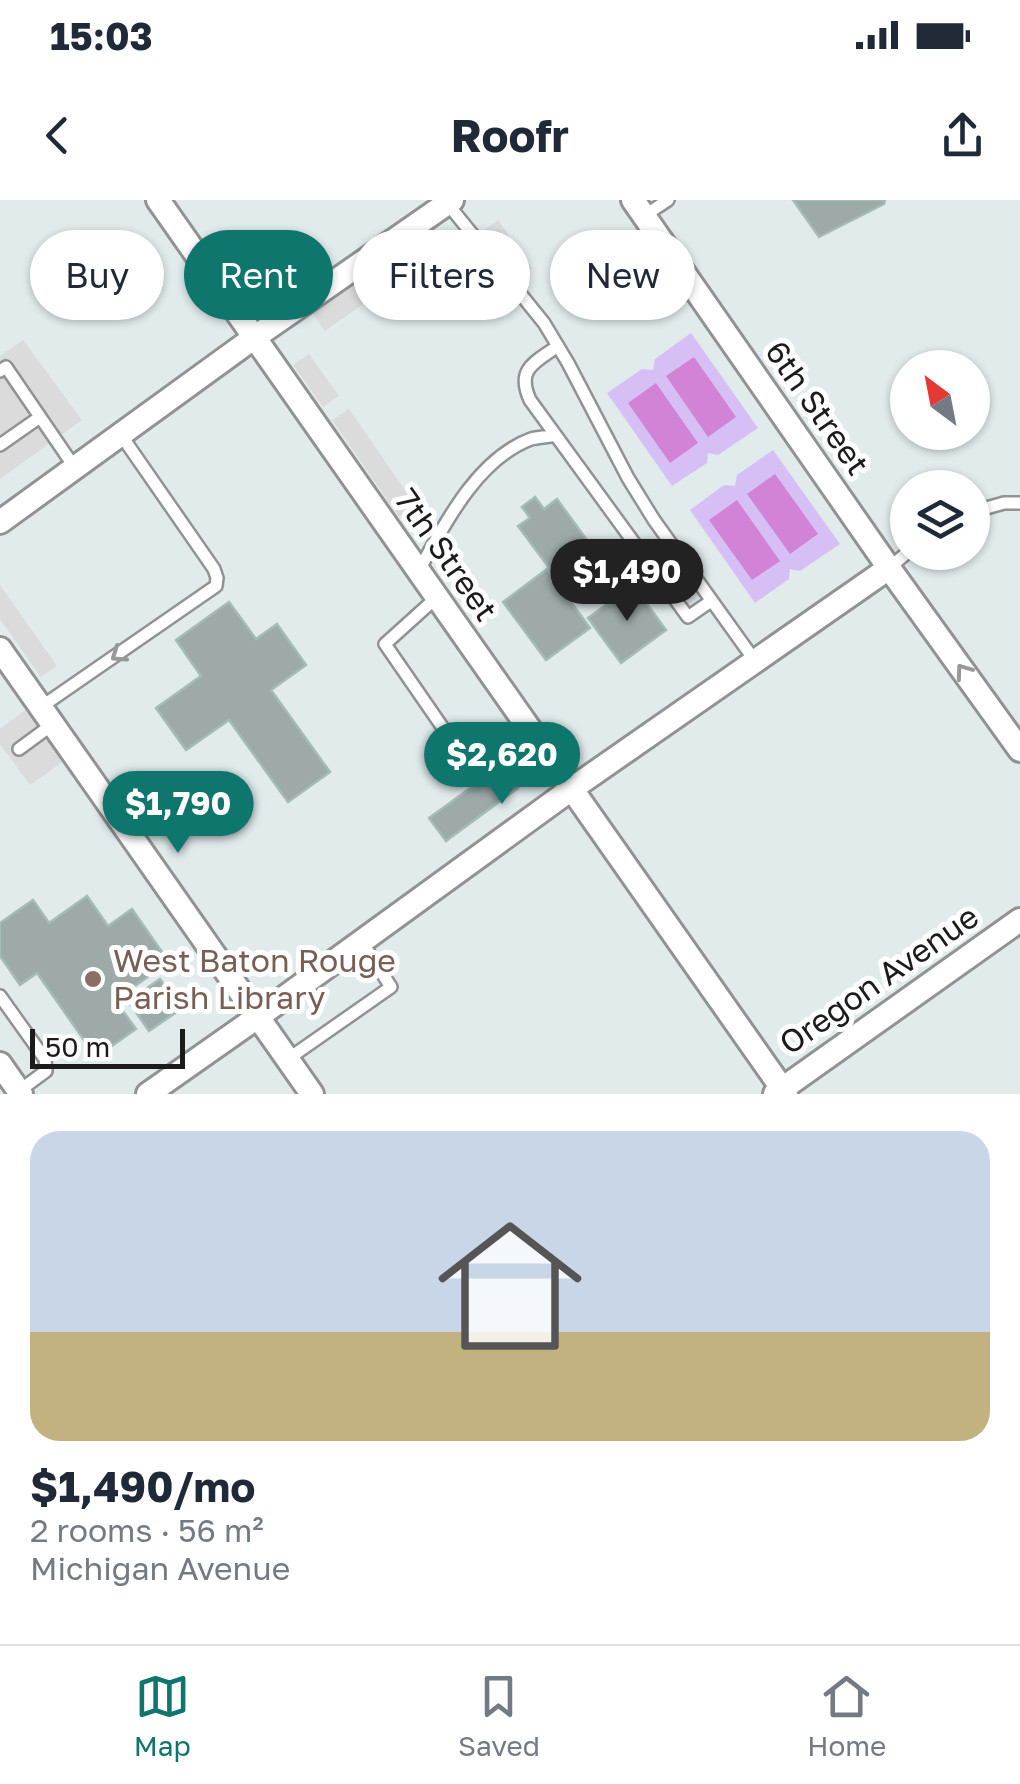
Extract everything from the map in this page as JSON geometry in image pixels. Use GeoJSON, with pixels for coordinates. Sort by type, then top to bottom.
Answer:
{"type":"FeatureCollection","features":[{"type":"Feature","properties":{"kind":"street","name":"7th Street"},"geometry":{"type":"LineString","coordinates":[[158,200],[781,1092]]}},
{"type":"Feature","properties":{"kind":"street"},"geometry":{"type":"LineString","coordinates":[[0,522],[449,202]]}},
{"type":"Feature","properties":{"kind":"street","name":"6th Street"},"geometry":{"type":"LineString","coordinates":[[638,208],[1020,750]]}},
{"type":"Feature","properties":{"kind":"street"},"geometry":{"type":"LineString","coordinates":[[148,1094],[570,790],[889,568]]}},
{"type":"Feature","properties":{"kind":"street"},"geometry":{"type":"LineString","coordinates":[[0,648],[312,1094]]}},
{"type":"Feature","properties":{"kind":"street","name":"Oregon Avenue"},"geometry":{"type":"LineString","coordinates":[[781,1092],[1020,920]]}},
{"type":"Feature","properties":{"kind":"street"},"geometry":{"type":"LineString","coordinates":[[0,1064],[20,1092]]}},
{"type":"Feature","properties":{"kind":"lane"},"geometry":{"type":"LineString","coordinates":[[638,208],[668,200]]}},
{"type":"Feature","properties":{"kind":"lane"},"geometry":{"type":"LineString","coordinates":[[449,202],[558,346],[628,478],[682,562],[756,661]]}},
{"type":"Feature","properties":{"kind":"lane"},"geometry":{"type":"LineString","coordinates":[[558,346],[532,364],[525,374],[524,386],[530,400],[688,617],[712,601]]}},
{"type":"Feature","properties":{"kind":"lane"},"geometry":{"type":"LineString","coordinates":[[0,371],[6,367],[75,468]]}},
{"type":"Feature","properties":{"kind":"lane"},"geometry":{"type":"LineString","coordinates":[[0,445],[40,417]]}},
{"type":"Feature","properties":{"kind":"lane"},"geometry":{"type":"LineString","coordinates":[[19,749],[47,715],[216,586],[214,569],[121,434]]}},
{"type":"Feature","properties":{"kind":"lane"},"geometry":{"type":"LineString","coordinates":[[418,572],[444,524],[485,471],[532,439],[555,435]]}},
{"type":"Feature","properties":{"kind":"lane"},"geometry":{"type":"LineString","coordinates":[[990,508],[1020,503]]}},
{"type":"Feature","properties":{"kind":"lane"},"geometry":{"type":"LineString","coordinates":[[436,598],[385,644],[463,757],[528,730]]}},
{"type":"Feature","properties":{"kind":"lane"},"geometry":{"type":"LineString","coordinates":[[288,1058],[391,987],[362,942]]}},
{"type":"Feature","properties":{"kind":"lane"},"geometry":{"type":"LineString","coordinates":[[0,996],[45,1059],[46,1071],[20,1092]]}},
{"type":"Feature","properties":{"kind":"shaded area"},"geometry":{"type":"Polygon","coordinates":[[[498,220],[505,230],[484,230],[498,220]]]}},
{"type":"Feature","properties":{"kind":"shaded area"},"geometry":{"type":"Polygon","coordinates":[[[353,283],[353,311],[325,331],[317,320],[333,320],[333,297],[353,283]]]}},
{"type":"Feature","properties":{"kind":"shaded area"},"geometry":{"type":"Polygon","coordinates":[[[691,333],[758,428],[718,455],[708,453],[707,463],[672,486],[607,393],[642,369],[653,370],[655,359],[691,333]]]}},
{"type":"Feature","properties":{"kind":"shaded area"},"geometry":{"type":"Polygon","coordinates":[[[23,340],[82,420],[0,479],[0,356],[23,340]]]}},
{"type":"Feature","properties":{"kind":"shaded area"},"geometry":{"type":"Polygon","coordinates":[[[309,354],[339,396],[323,407],[293,365],[309,354]]]}},
{"type":"Feature","properties":{"kind":"shaded area"},"geometry":{"type":"Polygon","coordinates":[[[694,357],[736,417],[708,437],[666,376],[694,357]]]}},
{"type":"Feature","properties":{"kind":"shaded area"},"geometry":{"type":"Polygon","coordinates":[[[656,383],[698,443],[670,463],[628,403],[656,383]]]}},
{"type":"Feature","properties":{"kind":"shaded area"},"geometry":{"type":"Polygon","coordinates":[[[349,409],[416,506],[399,517],[332,420],[349,409]]]}},
{"type":"Feature","properties":{"kind":"shaded area"},"geometry":{"type":"Polygon","coordinates":[[[773,450],[840,544],[800,571],[790,569],[789,579],[755,603],[690,510],[724,485],[735,486],[737,475],[773,450]]]}},
{"type":"Feature","properties":{"kind":"shaded area"},"geometry":{"type":"Polygon","coordinates":[[[775,474],[818,534],[790,554],[747,494],[775,474]]]}},
{"type":"Feature","properties":{"kind":"shaded area"},"geometry":{"type":"Polygon","coordinates":[[[737,500],[780,561],[752,580],[709,520],[737,500]]]}},
{"type":"Feature","properties":{"kind":"shaded area"},"geometry":{"type":"Polygon","coordinates":[[[0,585],[57,666],[41,677],[0,619],[0,585]]]}},
{"type":"Feature","properties":{"kind":"shaded area"},"geometry":{"type":"Polygon","coordinates":[[[28,708],[65,760],[30,785],[0,744],[0,729],[28,708]]]}},
{"type":"Feature","properties":{"kind":"building"},"geometry":{"type":"Polygon","coordinates":[[[793,200],[885,200],[884,204],[819,237],[793,200]]]}},
{"type":"Feature","properties":{"kind":"building"},"geometry":{"type":"Polygon","coordinates":[[[535,497],[544,509],[557,499],[608,569],[570,596],[518,526],[530,518],[522,507],[535,497]]]}},
{"type":"Feature","properties":{"kind":"building"},"geometry":{"type":"Polygon","coordinates":[[[547,569],[590,628],[546,660],[503,602],[547,569]]]}},
{"type":"Feature","properties":{"kind":"building"},"geometry":{"type":"Polygon","coordinates":[[[633,585],[666,630],[621,663],[588,618],[633,585]]]}},
{"type":"Feature","properties":{"kind":"building"},"geometry":{"type":"Polygon","coordinates":[[[229,602],[256,639],[277,624],[306,665],[271,690],[330,772],[288,802],[229,720],[186,750],[156,708],[201,676],[176,640],[229,602]]]}},
{"type":"Feature","properties":{"kind":"building"},"geometry":{"type":"Polygon","coordinates":[[[502,765],[518,788],[446,841],[429,818],[502,765]]]}},
{"type":"Feature","properties":{"kind":"building","name":"West Baton Rouge Parish Library"},"geometry":{"type":"Polygon","coordinates":[[[87,896],[108,926],[132,909],[169,962],[115,1000],[136,1029],[96,1057],[37,973],[20,985],[0,956],[0,923],[33,900],[49,923],[87,896]]]}},
{"type":"Feature","properties":{"kind":"building","name":"West Baton Rouge Parish Library"},"geometry":{"type":"Polygon","coordinates":[[[160,979],[181,1009],[149,1031],[128,1001],[160,979]]]}},
{"type":"Feature","properties":{"kind":"place","name":"West Baton Rouge Parish Library"},"geometry":{"type":"Point","coordinates":[93,979]}}]}
